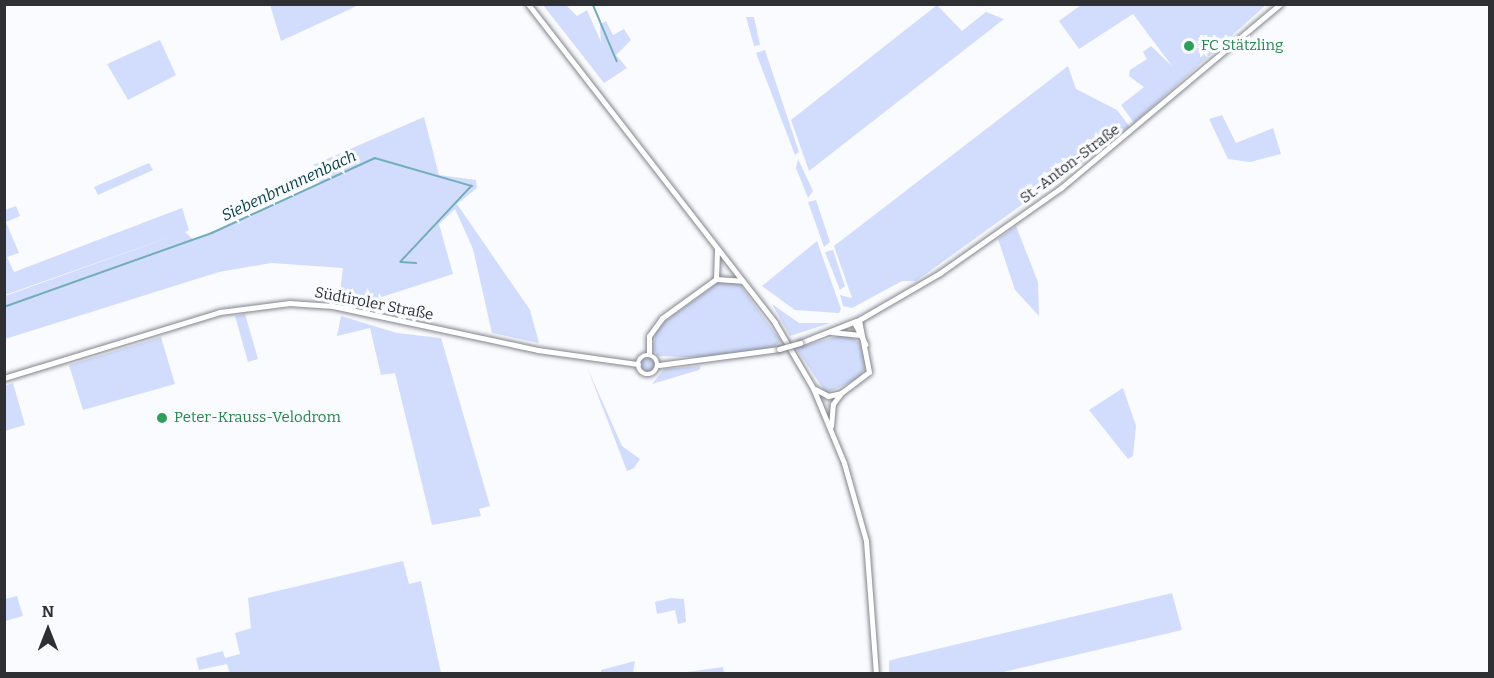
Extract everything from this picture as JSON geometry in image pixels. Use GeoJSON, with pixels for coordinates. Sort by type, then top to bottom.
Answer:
{"type":"FeatureCollection","features":[{"type":"Feature","properties":{"kind":"main road"},"geometry":{"type":"LineString","coordinates":[[528,4],[744,281],[813,388],[831,427],[866,541],[876,674]]}},
{"type":"Feature","properties":{"kind":"main road","name":"St.-Anton-Straße"},"geometry":{"type":"LineString","coordinates":[[659,365],[707,362],[779,349],[831,332],[874,312],[1069,182],[1280,4]]}},
{"type":"Feature","properties":{"kind":"main road"},"geometry":{"type":"LineString","coordinates":[[638,364],[649,354],[654,326],[716,279],[721,263],[717,248]]}},
{"type":"Feature","properties":{"kind":"main road"},"geometry":{"type":"LineString","coordinates":[[716,279],[744,281]]}},
{"type":"Feature","properties":{"kind":"main road","name":"Südtiroler Straße"},"geometry":{"type":"LineString","coordinates":[[4,378],[220,312],[281,303],[333,306],[538,350],[638,364],[649,375],[659,365]]}},
{"type":"Feature","properties":{"kind":"main road"},"geometry":{"type":"LineString","coordinates":[[831,427],[833,404],[841,393],[869,372],[869,351],[859,319]]}},
{"type":"Feature","properties":{"kind":"main road"},"geometry":{"type":"LineString","coordinates":[[859,319],[859,335],[869,351]]}},
{"type":"Feature","properties":{"kind":"main road"},"geometry":{"type":"LineString","coordinates":[[831,332],[859,335]]}},
{"type":"Feature","properties":{"kind":"main road"},"geometry":{"type":"LineString","coordinates":[[649,354],[659,365]]}},
{"type":"Feature","properties":{"kind":"main road"},"geometry":{"type":"LineString","coordinates":[[813,388],[828,396],[841,393]]}},
{"type":"Feature","properties":{"kind":"shaded area"},"geometry":{"type":"Polygon","coordinates":[[[270,5],[359,5],[281,41],[270,5]]]}},
{"type":"Feature","properties":{"kind":"shaded area"},"geometry":{"type":"Polygon","coordinates":[[[543,5],[566,5],[577,16],[587,10],[601,42],[600,24],[606,21],[613,35],[624,29],[631,40],[616,55],[627,68],[604,83],[543,5]]]}},
{"type":"Feature","properties":{"kind":"shaded area"},"geometry":{"type":"Polygon","coordinates":[[[937,5],[962,31],[986,12],[1004,19],[809,171],[791,120],[937,5]]]}},
{"type":"Feature","properties":{"kind":"shaded area","name":"FC Stätzling"},"geometry":{"type":"Polygon","coordinates":[[[1081,5],[1266,5],[1134,123],[1121,105],[1144,87],[1129,76],[1130,70],[1147,59],[1143,52],[1151,46],[1172,66],[1133,14],[1079,49],[1059,21],[1081,5]]]}},
{"type":"Feature","properties":{"kind":"shaded area"},"geometry":{"type":"Polygon","coordinates":[[[746,17],[754,17],[760,45],[754,46],[746,17]]]}},
{"type":"Feature","properties":{"kind":"shaded area"},"geometry":{"type":"Polygon","coordinates":[[[160,40],[176,75],[128,100],[107,64],[160,40]]]}},
{"type":"Feature","properties":{"kind":"shaded area"},"geometry":{"type":"Polygon","coordinates":[[[765,50],[799,152],[795,155],[756,53],[765,50]]]}},
{"type":"Feature","properties":{"kind":"shaded area"},"geometry":{"type":"Polygon","coordinates":[[[1068,66],[1076,89],[1117,110],[1130,127],[916,281],[902,281],[852,308],[843,306],[840,295],[852,298],[834,246],[1068,66]]]}},
{"type":"Feature","properties":{"kind":"shaded area"},"geometry":{"type":"Polygon","coordinates":[[[1222,115],[1236,143],[1273,128],[1281,154],[1250,162],[1228,159],[1209,119],[1222,115]]]}},
{"type":"Feature","properties":{"kind":"shaded area"},"geometry":{"type":"Polygon","coordinates":[[[424,117],[439,175],[476,180],[477,188],[457,204],[530,310],[539,343],[492,333],[473,249],[455,209],[439,224],[453,274],[363,303],[339,300],[343,268],[271,263],[219,272],[5,339],[5,296],[184,232],[5,295],[5,210],[16,206],[20,216],[6,222],[19,253],[7,257],[14,272],[182,208],[189,230],[185,232],[194,240],[320,183],[313,165],[424,117]]]}},
{"type":"Feature","properties":{"kind":"shaded area"},"geometry":{"type":"Polygon","coordinates":[[[798,159],[813,191],[808,198],[796,168],[798,159]]]}},
{"type":"Feature","properties":{"kind":"shaded area"},"geometry":{"type":"Polygon","coordinates":[[[149,163],[153,170],[98,195],[94,187],[149,163]]]}},
{"type":"Feature","properties":{"kind":"shaded area"},"geometry":{"type":"Polygon","coordinates":[[[816,200],[830,242],[824,247],[808,202],[816,200]]]}},
{"type":"Feature","properties":{"kind":"shaded area"},"geometry":{"type":"Polygon","coordinates":[[[1016,226],[1038,282],[1039,316],[1015,290],[998,239],[1016,226]]]}},
{"type":"Feature","properties":{"kind":"shaded area"},"geometry":{"type":"Polygon","coordinates":[[[817,241],[841,309],[839,313],[795,310],[762,286],[817,241]]]}},
{"type":"Feature","properties":{"kind":"shaded area"},"geometry":{"type":"Polygon","coordinates":[[[833,250],[845,286],[840,290],[825,252],[833,250]]]}},
{"type":"Feature","properties":{"kind":"shaded area"},"geometry":{"type":"Polygon","coordinates":[[[723,279],[738,282],[781,341],[773,347],[712,358],[658,356],[653,349],[656,328],[723,279]]]}},
{"type":"Feature","properties":{"kind":"shaded area"},"geometry":{"type":"Polygon","coordinates":[[[772,304],[799,323],[830,323],[790,336],[772,304]]]}},
{"type":"Feature","properties":{"kind":"shaded area"},"geometry":{"type":"Polygon","coordinates":[[[245,314],[258,359],[248,362],[235,316],[245,314]]]}},
{"type":"Feature","properties":{"kind":"shaded area"},"geometry":{"type":"Polygon","coordinates":[[[341,316],[397,333],[441,338],[490,506],[479,509],[481,516],[432,525],[395,373],[381,375],[370,328],[337,336],[341,316]]]}},
{"type":"Feature","properties":{"kind":"shaded area"},"geometry":{"type":"Polygon","coordinates":[[[846,334],[860,343],[866,367],[858,379],[826,393],[796,348],[846,334]]]}},
{"type":"Feature","properties":{"kind":"shaded area"},"geometry":{"type":"Polygon","coordinates":[[[161,337],[175,384],[83,410],[69,365],[161,337]]]}},
{"type":"Feature","properties":{"kind":"shaded area"},"geometry":{"type":"Polygon","coordinates":[[[649,356],[657,364],[649,372],[641,364],[649,356]]]}},
{"type":"Feature","properties":{"kind":"shaded area"},"geometry":{"type":"Polygon","coordinates":[[[701,366],[699,370],[652,384],[664,369],[701,366]]]}},
{"type":"Feature","properties":{"kind":"shaded area"},"geometry":{"type":"Polygon","coordinates":[[[587,367],[622,446],[640,459],[634,468],[627,471],[587,367]]]}},
{"type":"Feature","properties":{"kind":"shaded area"},"geometry":{"type":"Polygon","coordinates":[[[13,383],[25,425],[5,431],[5,386],[13,383]]]}},
{"type":"Feature","properties":{"kind":"shaded area"},"geometry":{"type":"Polygon","coordinates":[[[1123,388],[1136,426],[1133,456],[1128,459],[1089,410],[1123,388]]]}},
{"type":"Feature","properties":{"kind":"shaded area"},"geometry":{"type":"Polygon","coordinates":[[[403,561],[409,584],[421,581],[441,673],[230,674],[227,664],[199,670],[196,658],[223,651],[225,658],[240,654],[235,633],[251,628],[248,598],[403,561]]]}},
{"type":"Feature","properties":{"kind":"shaded area"},"geometry":{"type":"Polygon","coordinates":[[[1172,593],[1182,630],[999,673],[889,673],[889,661],[895,659],[1172,593]]]}},
{"type":"Feature","properties":{"kind":"shaded area"},"geometry":{"type":"Polygon","coordinates":[[[17,596],[23,616],[5,621],[5,599],[17,596]]]}},
{"type":"Feature","properties":{"kind":"shaded area"},"geometry":{"type":"Polygon","coordinates":[[[671,598],[684,599],[686,622],[678,624],[675,610],[657,614],[655,602],[671,598]]]}},
{"type":"Feature","properties":{"kind":"shaded area"},"geometry":{"type":"Polygon","coordinates":[[[635,661],[633,673],[601,672],[601,670],[635,661]]]}},
{"type":"Feature","properties":{"kind":"shaded area"},"geometry":{"type":"Polygon","coordinates":[[[723,667],[724,673],[687,673],[687,672],[723,667]]]}},
{"type":"Feature","properties":{"kind":"waterway"},"geometry":{"type":"LineString","coordinates":[[593,4],[617,61]]}},
{"type":"Feature","properties":{"kind":"waterway","name":"Siebenbrunnenbach"},"geometry":{"type":"LineString","coordinates":[[4,307],[212,233],[375,158],[472,186],[401,262],[416,263]]}},
{"type":"Feature","properties":{"kind":"place","name":"FC Stätzling"},"geometry":{"type":"Point","coordinates":[1189,46]}},
{"type":"Feature","properties":{"kind":"place","name":"Peter-Krauss-Velodrom"},"geometry":{"type":"Point","coordinates":[162,418]}}]}
